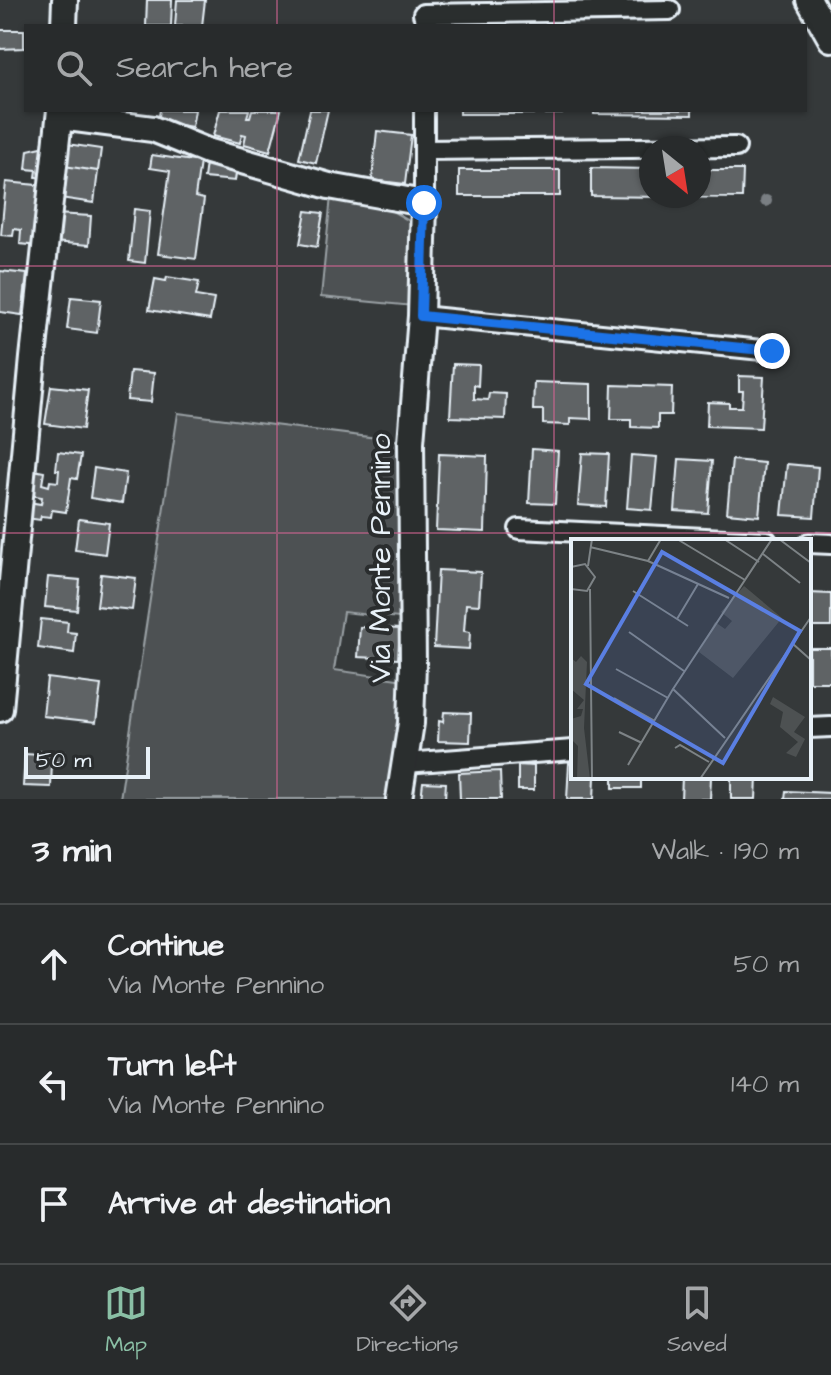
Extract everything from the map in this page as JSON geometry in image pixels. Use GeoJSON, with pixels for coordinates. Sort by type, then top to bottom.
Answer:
{"type":"FeatureCollection","features":[{"type":"Feature","properties":{"kind":"street"},"geometry":{"type":"LineString","coordinates":[[64,24],[65,0]]}},
{"type":"Feature","properties":{"kind":"street"},"geometry":{"type":"LineString","coordinates":[[809,0],[831,39]]}},
{"type":"Feature","properties":{"kind":"street"},"geometry":{"type":"LineString","coordinates":[[423,13],[670,10]]}},
{"type":"Feature","properties":{"kind":"street"},"geometry":{"type":"LineString","coordinates":[[0,709],[60,114],[153,129],[207,151],[329,186],[424,203],[424,112]]}},
{"type":"Feature","properties":{"kind":"street"},"geometry":{"type":"LineString","coordinates":[[424,150],[736,147]]}},
{"type":"Feature","properties":{"kind":"street","name":"Via Monte Pennino"},"geometry":{"type":"LineString","coordinates":[[399,799],[411,723],[411,442],[421,316],[424,203]]}},
{"type":"Feature","properties":{"kind":"street"},"geometry":{"type":"LineString","coordinates":[[421,316],[772,351]]}},
{"type":"Feature","properties":{"kind":"street"},"geometry":{"type":"LineString","coordinates":[[519,529],[588,537],[678,539]]}},
{"type":"Feature","properties":{"kind":"street"},"geometry":{"type":"LineString","coordinates":[[811,543],[831,544]]}},
{"type":"Feature","properties":{"kind":"street"},"geometry":{"type":"LineString","coordinates":[[811,728],[831,727]]}},
{"type":"Feature","properties":{"kind":"street"},"geometry":{"type":"LineString","coordinates":[[406,763],[571,750]]}},
{"type":"Feature","properties":{"kind":"shaded area"},"geometry":{"type":"Polygon","coordinates":[[[331,196],[390,210],[411,222],[413,306],[321,297],[331,196]]]}},
{"type":"Feature","properties":{"kind":"shaded area"},"geometry":{"type":"Polygon","coordinates":[[[178,413],[401,441],[408,619],[343,612],[334,670],[405,680],[395,767],[387,799],[120,799],[178,413]]]}},
{"type":"Feature","properties":{"kind":"building"},"geometry":{"type":"Polygon","coordinates":[[[147,0],[172,0],[171,24],[146,24],[147,0]]]}},
{"type":"Feature","properties":{"kind":"building"},"geometry":{"type":"Polygon","coordinates":[[[177,0],[205,0],[202,24],[175,24],[177,0]]]}},
{"type":"Feature","properties":{"kind":"building"},"geometry":{"type":"Polygon","coordinates":[[[0,30],[24,30],[24,48],[0,49],[0,30]]]}},
{"type":"Feature","properties":{"kind":"building"},"geometry":{"type":"Polygon","coordinates":[[[160,112],[195,112],[192,127],[158,121],[160,112]]]}},
{"type":"Feature","properties":{"kind":"building"},"geometry":{"type":"Polygon","coordinates":[[[219,112],[248,112],[247,117],[250,117],[251,112],[280,112],[270,151],[244,144],[246,135],[242,134],[240,143],[213,136],[219,112]]]}},
{"type":"Feature","properties":{"kind":"building"},"geometry":{"type":"Polygon","coordinates":[[[310,112],[328,112],[316,163],[299,159],[310,112]]]}},
{"type":"Feature","properties":{"kind":"building"},"geometry":{"type":"Polygon","coordinates":[[[460,112],[562,112],[562,114],[460,112]]]}},
{"type":"Feature","properties":{"kind":"building"},"geometry":{"type":"Polygon","coordinates":[[[594,112],[692,112],[692,115],[594,112]]]}},
{"type":"Feature","properties":{"kind":"building"},"geometry":{"type":"Polygon","coordinates":[[[377,131],[411,135],[405,184],[372,180],[377,131]]]}},
{"type":"Feature","properties":{"kind":"building"},"geometry":{"type":"Polygon","coordinates":[[[67,144],[101,149],[98,171],[64,166],[67,144]]]}},
{"type":"Feature","properties":{"kind":"building"},"geometry":{"type":"Polygon","coordinates":[[[50,145],[46,179],[36,177],[37,170],[26,169],[28,150],[50,145]]]}},
{"type":"Feature","properties":{"kind":"building"},"geometry":{"type":"Polygon","coordinates":[[[152,155],[200,162],[195,197],[204,199],[196,259],[158,254],[170,171],[150,168],[152,155]]]}},
{"type":"Feature","properties":{"kind":"building"},"geometry":{"type":"Polygon","coordinates":[[[206,163],[237,166],[235,181],[204,178],[206,163]]]}},
{"type":"Feature","properties":{"kind":"building"},"geometry":{"type":"Polygon","coordinates":[[[64,166],[98,171],[94,203],[60,198],[64,166]]]}},
{"type":"Feature","properties":{"kind":"building"},"geometry":{"type":"Polygon","coordinates":[[[591,168],[639,169],[639,197],[591,196],[591,168]]]}},
{"type":"Feature","properties":{"kind":"building"},"geometry":{"type":"Polygon","coordinates":[[[459,170],[560,170],[560,196],[459,196],[459,170]]]}},
{"type":"Feature","properties":{"kind":"building"},"geometry":{"type":"Polygon","coordinates":[[[711,170],[743,170],[742,198],[711,198],[711,170]]]}},
{"type":"Feature","properties":{"kind":"building"},"geometry":{"type":"Polygon","coordinates":[[[6,182],[47,186],[40,246],[20,244],[21,230],[14,229],[13,236],[1,235],[6,182]]]}},
{"type":"Feature","properties":{"kind":"building"},"geometry":{"type":"Polygon","coordinates":[[[134,209],[150,211],[145,263],[129,261],[134,209]]]}},
{"type":"Feature","properties":{"kind":"building"},"geometry":{"type":"Polygon","coordinates":[[[306,211],[323,213],[317,247],[300,244],[306,211]]]}},
{"type":"Feature","properties":{"kind":"building"},"geometry":{"type":"Polygon","coordinates":[[[55,214],[91,216],[89,245],[53,242],[55,214]]]}},
{"type":"Feature","properties":{"kind":"building"},"geometry":{"type":"Polygon","coordinates":[[[0,271],[27,274],[22,315],[0,312],[0,271]]]}},
{"type":"Feature","properties":{"kind":"building"},"geometry":{"type":"Polygon","coordinates":[[[167,277],[199,282],[196,296],[214,299],[210,320],[149,310],[155,279],[166,281],[167,277]]]}},
{"type":"Feature","properties":{"kind":"building"},"geometry":{"type":"Polygon","coordinates":[[[71,297],[101,300],[97,333],[67,329],[71,297]]]}},
{"type":"Feature","properties":{"kind":"building"},"geometry":{"type":"Polygon","coordinates":[[[453,364],[479,365],[474,399],[488,400],[489,393],[506,394],[505,419],[450,417],[453,364]]]}},
{"type":"Feature","properties":{"kind":"building"},"geometry":{"type":"Polygon","coordinates":[[[130,371],[154,373],[151,402],[127,400],[130,371]]]}},
{"type":"Feature","properties":{"kind":"building"},"geometry":{"type":"Polygon","coordinates":[[[739,376],[764,377],[761,428],[707,426],[708,402],[742,407],[743,391],[739,391],[739,376]]]}},
{"type":"Feature","properties":{"kind":"building"},"geometry":{"type":"Polygon","coordinates":[[[534,382],[591,384],[591,419],[570,418],[570,425],[543,424],[543,410],[533,410],[534,382]]]}},
{"type":"Feature","properties":{"kind":"building"},"geometry":{"type":"Polygon","coordinates":[[[612,385],[672,387],[671,415],[658,415],[658,428],[631,427],[631,419],[611,419],[612,385]]]}},
{"type":"Feature","properties":{"kind":"building"},"geometry":{"type":"Polygon","coordinates":[[[51,386],[88,390],[83,429],[45,424],[51,386]]]}},
{"type":"Feature","properties":{"kind":"building"},"geometry":{"type":"Polygon","coordinates":[[[532,449],[558,451],[555,504],[529,503],[532,449]]]}},
{"type":"Feature","properties":{"kind":"building"},"geometry":{"type":"Polygon","coordinates":[[[58,452],[81,455],[77,479],[71,478],[66,512],[52,510],[51,517],[41,516],[40,520],[26,518],[28,502],[41,504],[42,497],[29,495],[33,470],[44,472],[42,484],[49,486],[50,481],[58,482],[58,452]]]}},
{"type":"Feature","properties":{"kind":"building"},"geometry":{"type":"Polygon","coordinates":[[[582,453],[609,454],[606,507],[578,505],[582,453]]]}},
{"type":"Feature","properties":{"kind":"building"},"geometry":{"type":"Polygon","coordinates":[[[439,454],[487,456],[485,532],[436,530],[439,454]]]}},
{"type":"Feature","properties":{"kind":"building"},"geometry":{"type":"Polygon","coordinates":[[[631,455],[657,457],[652,510],[627,508],[631,455]]]}},
{"type":"Feature","properties":{"kind":"building"},"geometry":{"type":"Polygon","coordinates":[[[679,459],[712,461],[708,513],[675,511],[679,459]]]}},
{"type":"Feature","properties":{"kind":"building"},"geometry":{"type":"Polygon","coordinates":[[[732,460],[764,463],[759,516],[727,513],[732,460]]]}},
{"type":"Feature","properties":{"kind":"building"},"geometry":{"type":"Polygon","coordinates":[[[787,464],[818,467],[814,517],[782,515],[787,464]]]}},
{"type":"Feature","properties":{"kind":"building"},"geometry":{"type":"Polygon","coordinates":[[[94,468],[126,473],[122,503],[90,498],[94,468]]]}},
{"type":"Feature","properties":{"kind":"building"},"geometry":{"type":"Polygon","coordinates":[[[79,519],[109,523],[105,554],[75,550],[79,519]]]}},
{"type":"Feature","properties":{"kind":"building"},"geometry":{"type":"Polygon","coordinates":[[[438,570],[481,572],[479,605],[466,604],[464,631],[470,632],[469,649],[434,647],[438,570]]]}},
{"type":"Feature","properties":{"kind":"building"},"geometry":{"type":"Polygon","coordinates":[[[101,574],[136,578],[132,610],[97,606],[101,574]]]}},
{"type":"Feature","properties":{"kind":"building"},"geometry":{"type":"Polygon","coordinates":[[[48,577],[80,580],[77,610],[45,607],[48,577]]]}},
{"type":"Feature","properties":{"kind":"building"},"geometry":{"type":"Polygon","coordinates":[[[811,593],[831,594],[831,627],[811,627],[811,593]]]}},
{"type":"Feature","properties":{"kind":"building"},"geometry":{"type":"Polygon","coordinates":[[[41,619],[68,622],[67,632],[76,633],[74,653],[38,648],[41,619]]]}},
{"type":"Feature","properties":{"kind":"building"},"geometry":{"type":"Polygon","coordinates":[[[360,627],[400,629],[398,659],[358,657],[360,627]]]}},
{"type":"Feature","properties":{"kind":"building"},"geometry":{"type":"Polygon","coordinates":[[[811,648],[831,648],[831,682],[811,682],[811,648]]]}},
{"type":"Feature","properties":{"kind":"building"},"geometry":{"type":"Polygon","coordinates":[[[47,678],[101,685],[96,722],[43,716],[47,678]]]}},
{"type":"Feature","properties":{"kind":"building"},"geometry":{"type":"Polygon","coordinates":[[[444,712],[471,713],[470,742],[438,741],[439,721],[443,722],[444,712]]]}},
{"type":"Feature","properties":{"kind":"building"},"geometry":{"type":"Polygon","coordinates":[[[41,751],[64,752],[63,762],[52,762],[51,787],[23,786],[25,754],[41,755],[41,751]]]}},
{"type":"Feature","properties":{"kind":"building"},"geometry":{"type":"Polygon","coordinates":[[[569,763],[571,779],[595,779],[594,799],[567,799],[569,763]]]}},
{"type":"Feature","properties":{"kind":"building"},"geometry":{"type":"Polygon","coordinates":[[[518,765],[534,766],[534,790],[518,790],[518,765]]]}},
{"type":"Feature","properties":{"kind":"building"},"geometry":{"type":"Polygon","coordinates":[[[500,771],[501,799],[460,799],[459,773],[500,771]]]}},
{"type":"Feature","properties":{"kind":"building"},"geometry":{"type":"Polygon","coordinates":[[[613,779],[641,779],[641,788],[613,788],[613,779]]]}},
{"type":"Feature","properties":{"kind":"building"},"geometry":{"type":"Polygon","coordinates":[[[682,779],[711,779],[710,799],[681,799],[682,779]]]}},
{"type":"Feature","properties":{"kind":"building"},"geometry":{"type":"Polygon","coordinates":[[[731,779],[757,779],[756,799],[731,799],[731,779]]]}},
{"type":"Feature","properties":{"kind":"building"},"geometry":{"type":"Polygon","coordinates":[[[423,782],[446,783],[445,799],[421,799],[423,782]]]}},
{"type":"Feature","properties":{"kind":"building"},"geometry":{"type":"Polygon","coordinates":[[[786,791],[831,793],[831,799],[785,799],[786,791]]]}},
{"type":"Feature","properties":{"kind":"route"},"geometry":{"type":"LineString","coordinates":[[424,203],[421,316],[772,351]]}}]}
